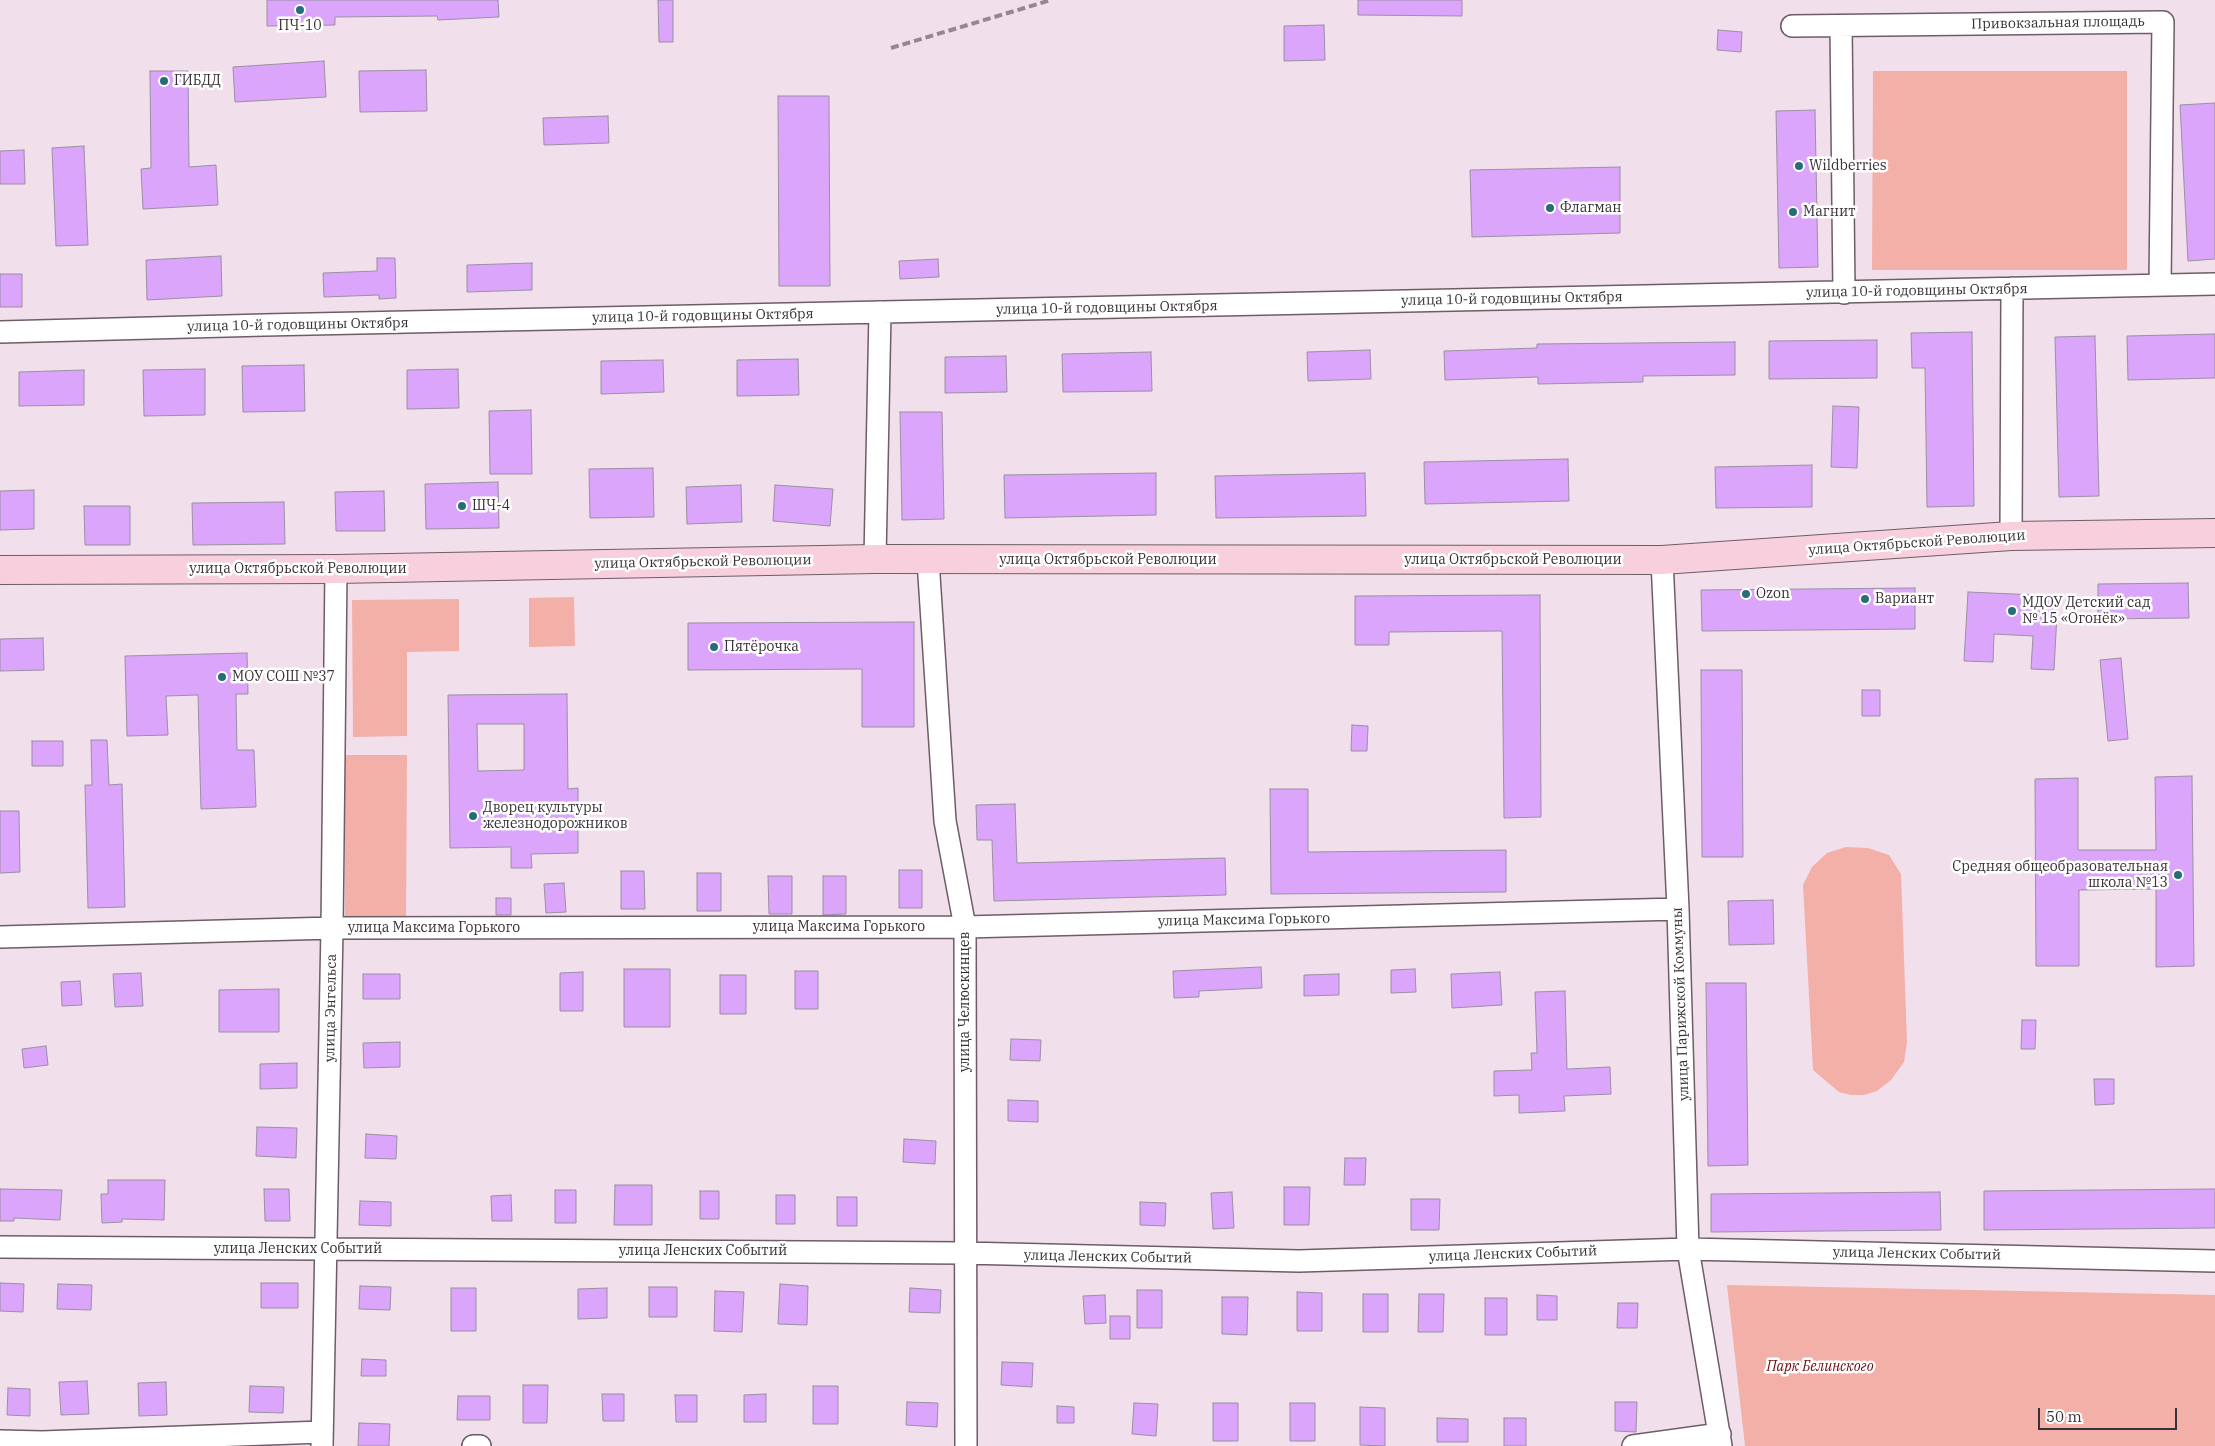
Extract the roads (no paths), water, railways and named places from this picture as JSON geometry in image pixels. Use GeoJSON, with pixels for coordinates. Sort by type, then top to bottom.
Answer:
{"type":"FeatureCollection","features":[{"type":"Feature","properties":{"kind":"street","name":"Привокзальная площадь"},"geometry":{"type":"LineString","coordinates":[[1792,26],[2163,22],[2160,284]]}},
{"type":"Feature","properties":{"kind":"street"},"geometry":{"type":"LineString","coordinates":[[1841,26],[1844,293]]}},
{"type":"Feature","properties":{"kind":"street","name":"улица 10-й годовщины Октября"},"geometry":{"type":"LineString","coordinates":[[0,332],[2215,284]]}},
{"type":"Feature","properties":{"kind":"street"},"geometry":{"type":"LineString","coordinates":[[2011,536],[2012,288]]}},
{"type":"Feature","properties":{"kind":"street"},"geometry":{"type":"LineString","coordinates":[[875,559],[880,312]]}},
{"type":"Feature","properties":{"kind":"street","name":"улица Октябрьской Революции"},"geometry":{"type":"LineString","coordinates":[[0,570],[336,569],[875,559],[1662,560],[2011,536],[2215,533]]}},
{"type":"Feature","properties":{"kind":"street","name":"улица Челюскинцев"},"geometry":{"type":"LineString","coordinates":[[928,560],[945,821],[965,927],[966,1446]]}},
{"type":"Feature","properties":{"kind":"street","name":"улица Парижской Коммуны"},"geometry":{"type":"LineString","coordinates":[[1662,560],[1678,909],[1688,1249],[1721,1440]]}},
{"type":"Feature","properties":{"kind":"street","name":"улица Энгельса"},"geometry":{"type":"LineString","coordinates":[[322,1439],[332,928],[336,569]]}},
{"type":"Feature","properties":{"kind":"street","name":"улица Максима Горького"},"geometry":{"type":"LineString","coordinates":[[0,937],[332,928],[965,927],[1678,909]]}},
{"type":"Feature","properties":{"kind":"street","name":"улица Ленских Событий"},"geometry":{"type":"LineString","coordinates":[[0,1247],[965,1253],[1299,1261],[1688,1249],[2215,1261]]}},
{"type":"Feature","properties":{"kind":"street"},"geometry":{"type":"LineString","coordinates":[[0,1441],[322,1439]]}},
{"type":"Feature","properties":{"kind":"street"},"geometry":{"type":"LineString","coordinates":[[1633,1446],[1721,1440]]}},
{"type":"Feature","properties":{"kind":"street"},"geometry":{"type":"LineString","coordinates":[[473,1446],[480,1446]]}},
{"type":"Feature","properties":{"kind":"railway"},"geometry":{"type":"LineString","coordinates":[[891,48],[1051,0]]}},
{"type":"Feature","properties":{"kind":"place","name":"ПЧ-10"},"geometry":{"type":"Point","coordinates":[300,10]}},
{"type":"Feature","properties":{"kind":"place","name":"ГИБДД"},"geometry":{"type":"Point","coordinates":[164,81]}},
{"type":"Feature","properties":{"kind":"place","name":"Wildberries"},"geometry":{"type":"Point","coordinates":[1799,166]}},
{"type":"Feature","properties":{"kind":"place","name":"Флагман"},"geometry":{"type":"Point","coordinates":[1550,208]}},
{"type":"Feature","properties":{"kind":"place","name":"Магнит"},"geometry":{"type":"Point","coordinates":[1793,212]}},
{"type":"Feature","properties":{"kind":"place","name":"ШЧ-4"},"geometry":{"type":"Point","coordinates":[462,506]}},
{"type":"Feature","properties":{"kind":"place","name":"Ozon"},"geometry":{"type":"Point","coordinates":[1746,594]}},
{"type":"Feature","properties":{"kind":"place","name":"Вариант"},"geometry":{"type":"Point","coordinates":[1865,599]}},
{"type":"Feature","properties":{"kind":"place","name":"МДОУ Детский сад № 15 «Огонёк»"},"geometry":{"type":"Point","coordinates":[2012,611]}},
{"type":"Feature","properties":{"kind":"place","name":"Пятёрочка"},"geometry":{"type":"Point","coordinates":[714,647]}},
{"type":"Feature","properties":{"kind":"place","name":"МОУ СОШ №37"},"geometry":{"type":"Point","coordinates":[222,677]}},
{"type":"Feature","properties":{"kind":"place","name":"Дворец культуры железнодорожников"},"geometry":{"type":"Point","coordinates":[473,816]}},
{"type":"Feature","properties":{"kind":"place","name":"Средняя общеобразовательная школа №13"},"geometry":{"type":"Point","coordinates":[2178,875]}},
{"type":"Feature","properties":{"kind":"park label","name":"Парк Белинского"},"geometry":{"type":"Point","coordinates":[1820,1367]}}]}
